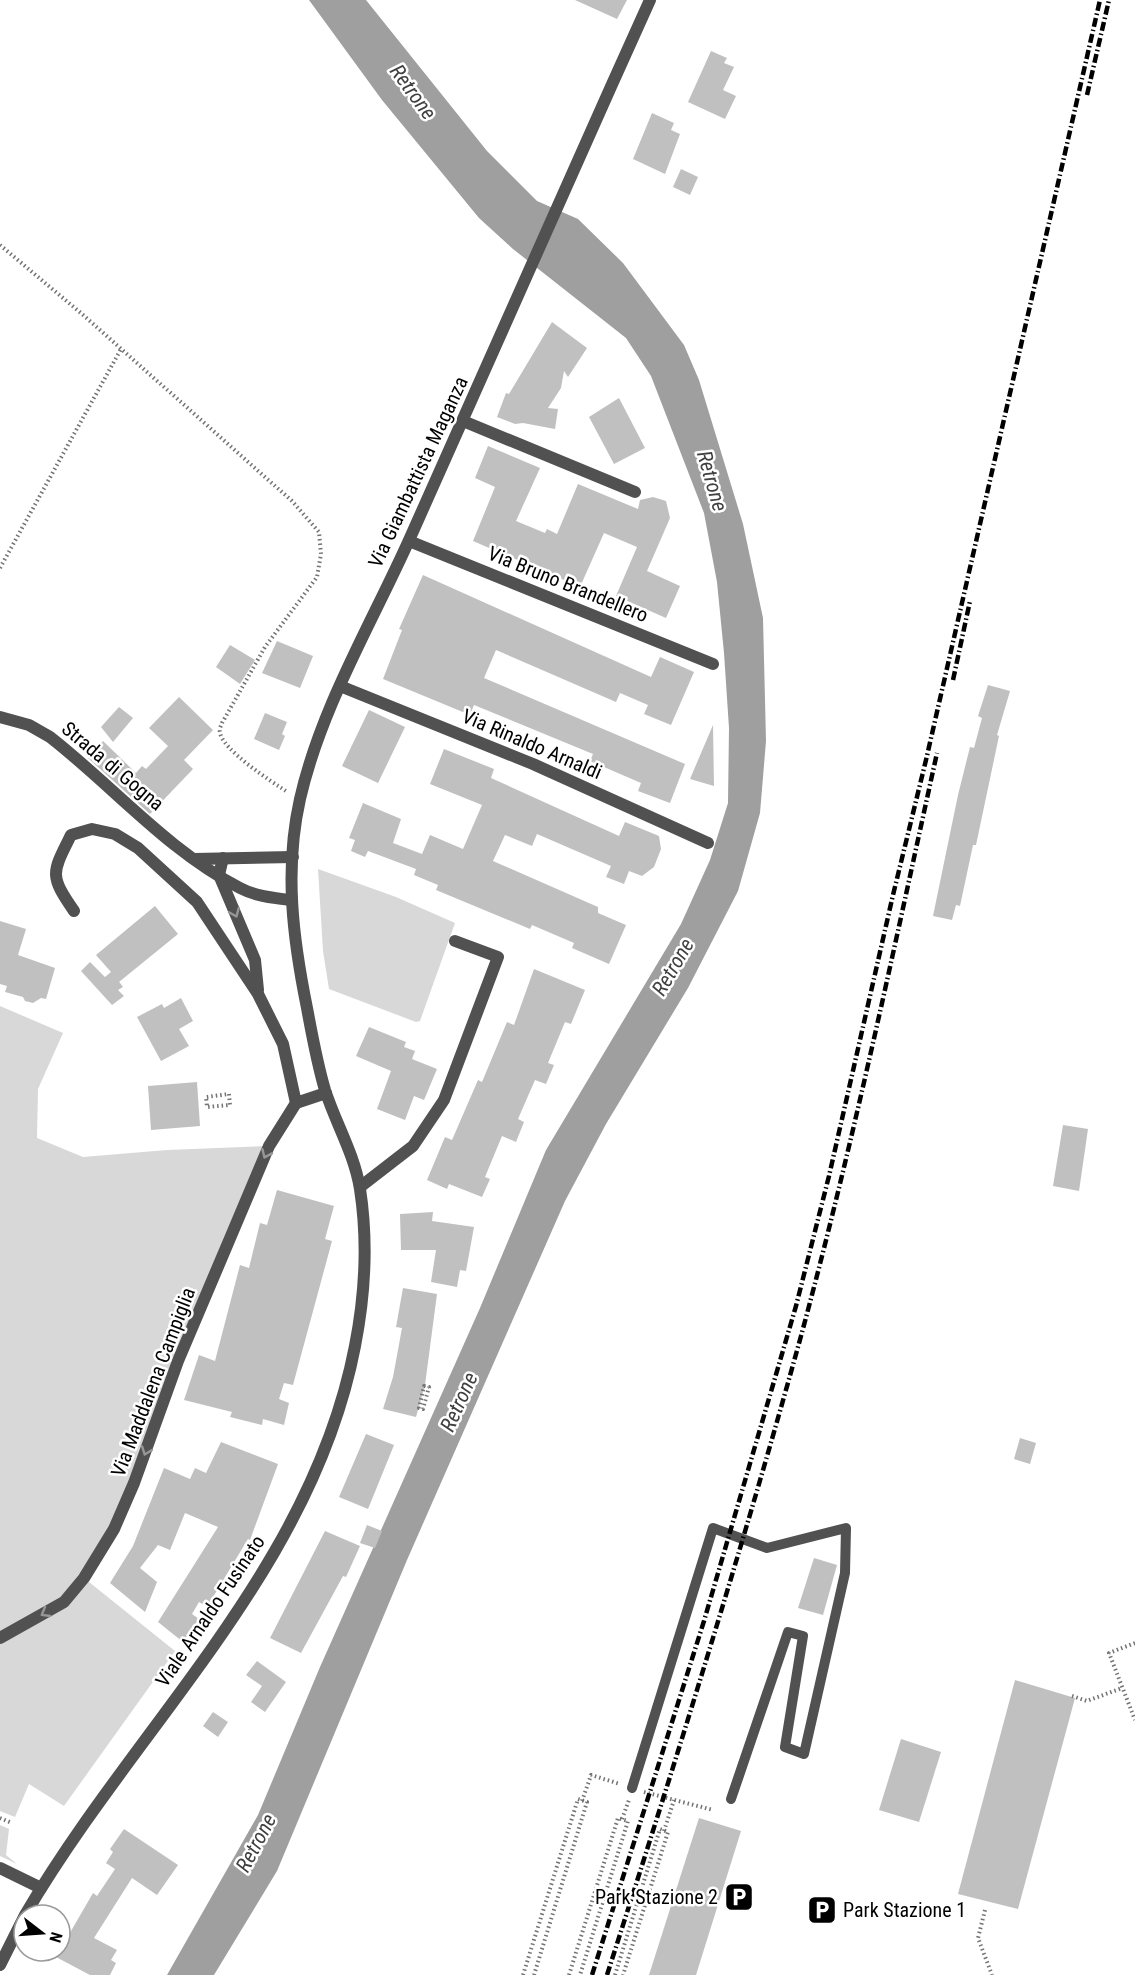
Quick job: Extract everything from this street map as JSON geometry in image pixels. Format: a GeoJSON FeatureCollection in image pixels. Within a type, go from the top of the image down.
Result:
{"type":"FeatureCollection","features":[{"type":"Feature","properties":{"kind":"street","name":"Via Giambattista Maganza"},"geometry":{"type":"LineString","coordinates":[[300,976],[290,900],[299,801],[314,751],[340,686],[409,541],[463,421],[526,271],[650,0]]}},
{"type":"Feature","properties":{"kind":"street"},"geometry":{"type":"LineString","coordinates":[[463,421],[635,492]]}},
{"type":"Feature","properties":{"kind":"street","name":"Via Bruno Brandellero"},"geometry":{"type":"LineString","coordinates":[[409,541],[713,664]]}},
{"type":"Feature","properties":{"kind":"street","name":"Via Rinaldo Arnaldi"},"geometry":{"type":"LineString","coordinates":[[340,686],[533,764],[708,843]]}},
{"type":"Feature","properties":{"kind":"street","name":"Strada di Gogna"},"geometry":{"type":"LineString","coordinates":[[0,717],[29,725],[50,737],[187,857],[242,889],[290,900]]}},
{"type":"Feature","properties":{"kind":"street"},"geometry":{"type":"LineString","coordinates":[[74,911],[57,886],[57,864],[71,835],[92,829],[115,834],[138,848],[197,902],[258,994],[283,1044],[296,1103],[326,1093]]}},
{"type":"Feature","properties":{"kind":"street"},"geometry":{"type":"LineString","coordinates":[[194,859],[293,857]]}},
{"type":"Feature","properties":{"kind":"street"},"geometry":{"type":"LineString","coordinates":[[223,858],[219,875],[255,960],[258,994]]}},
{"type":"Feature","properties":{"kind":"street"},"geometry":{"type":"LineString","coordinates":[[360,1187],[413,1146],[444,1100],[498,957],[455,941]]}},
{"type":"Feature","properties":{"kind":"street","name":"Viale Arnaldo Fusinato"},"geometry":{"type":"LineString","coordinates":[[32,1903],[149,1732],[222,1636],[254,1588],[308,1491],[345,1394],[361,1315],[364,1275],[360,1187],[347,1139],[326,1093],[300,976]]}},
{"type":"Feature","properties":{"kind":"street","name":"Via Maddalena Campiglia"},"geometry":{"type":"LineString","coordinates":[[0,1638],[64,1602],[84,1578],[114,1528],[134,1483],[178,1361],[243,1206],[269,1146],[296,1103]]}},
{"type":"Feature","properties":{"kind":"street"},"geometry":{"type":"LineString","coordinates":[[0,1869],[41,1887]]}},
{"type":"Feature","properties":{"kind":"street","name":"Viale Arnaldo Fusinato"},"geometry":{"type":"LineString","coordinates":[[0,1965],[12,1941]]}},
{"type":"Feature","properties":{"kind":"lane"},"geometry":{"type":"LineString","coordinates":[[632,1788],[712,1528],[767,1548],[846,1528],[845,1573],[804,1754],[785,1746],[803,1636],[788,1632],[731,1799]]}},
{"type":"Feature","properties":{"kind":"path"},"geometry":{"type":"LineString","coordinates":[[0,245],[292,501],[319,532],[321,554],[317,577],[266,647],[222,723],[220,732],[223,741],[254,769],[299,801]]}},
{"type":"Feature","properties":{"kind":"path"},"geometry":{"type":"LineString","coordinates":[[0,568],[121,349]]}},
{"type":"Feature","properties":{"kind":"path"},"geometry":{"type":"LineString","coordinates":[[229,1094],[230,1105],[207,1107],[206,1097],[229,1094]]}},
{"type":"Feature","properties":{"kind":"path"},"geometry":{"type":"LineString","coordinates":[[424,1386],[429,1387],[423,1409],[419,1408],[424,1386]]}},
{"type":"Feature","properties":{"kind":"path"},"geometry":{"type":"LineString","coordinates":[[1135,1643],[1109,1653],[1135,1720]]}},
{"type":"Feature","properties":{"kind":"path"},"geometry":{"type":"LineString","coordinates":[[1072,1696],[1087,1701],[1122,1688]]}},
{"type":"Feature","properties":{"kind":"path"},"geometry":{"type":"LineString","coordinates":[[523,1975],[578,1799],[587,1802],[534,1975]]}},
{"type":"Feature","properties":{"kind":"path"},"geometry":{"type":"LineString","coordinates":[[664,1831],[674,1800]]}},
{"type":"Feature","properties":{"kind":"path"},"geometry":{"type":"LineString","coordinates":[[0,1818],[12,1823]]}},
{"type":"Feature","properties":{"kind":"path"},"geometry":{"type":"LineString","coordinates":[[568,1975],[618,1818],[628,1821],[580,1975]]}},
{"type":"Feature","properties":{"kind":"path"},"geometry":{"type":"LineString","coordinates":[[615,1975],[660,1830],[668,1832],[623,1975]]}},
{"type":"Feature","properties":{"kind":"path"},"geometry":{"type":"LineString","coordinates":[[985,1910],[978,1938],[992,1975]]}},
{"type":"Feature","properties":{"kind":"shaded area"},"geometry":{"type":"Polygon","coordinates":[[[318,869],[396,897],[455,923],[420,1021],[416,1022],[329,989],[323,951],[318,869]]]}},
{"type":"Feature","properties":{"kind":"shaded area"},"geometry":{"type":"Polygon","coordinates":[[[0,1006],[63,1033],[38,1089],[37,1138],[83,1157],[167,1150],[269,1146],[134,1483],[84,1578],[175,1651],[64,1806],[29,1784],[15,1817],[0,1811],[0,1006]]]}},
{"type":"Feature","properties":{"kind":"shaded area"},"geometry":{"type":"Polygon","coordinates":[[[0,1825],[9,1829],[6,1855],[17,1864],[0,1856],[0,1825]]]}},
{"type":"Feature","properties":{"kind":"water","name":"Retrone"},"geometry":{"type":"Polygon","coordinates":[[[309,0],[366,0],[487,151],[537,201],[578,219],[623,263],[684,345],[699,380],[743,524],[763,618],[766,741],[760,813],[738,891],[688,988],[606,1124],[565,1201],[407,1560],[277,1871],[214,1975],[167,1975],[258,1815],[320,1667],[480,1308],[546,1150],[681,924],[710,860],[728,803],[729,728],[717,582],[704,513],[651,376],[626,338],[513,249],[479,218],[382,100],[309,0]]]}},
{"type":"Feature","properties":{"kind":"building"},"geometry":{"type":"Polygon","coordinates":[[[575,0],[627,0],[617,19],[575,0]]]}},
{"type":"Feature","properties":{"kind":"building"},"geometry":{"type":"Polygon","coordinates":[[[711,51],[727,58],[724,63],[734,67],[723,90],[736,96],[725,119],[688,102],[711,51]]]}},
{"type":"Feature","properties":{"kind":"building"},"geometry":{"type":"Polygon","coordinates":[[[652,113],[674,123],[671,130],[680,134],[665,174],[633,159],[652,113]]]}},
{"type":"Feature","properties":{"kind":"building"},"geometry":{"type":"Polygon","coordinates":[[[681,169],[698,177],[690,195],[673,187],[681,169]]]}},
{"type":"Feature","properties":{"kind":"building"},"geometry":{"type":"Polygon","coordinates":[[[552,322],[587,348],[568,377],[564,371],[561,388],[548,408],[558,409],[555,429],[523,423],[515,424],[497,417],[506,393],[509,394],[552,322]]]}},
{"type":"Feature","properties":{"kind":"building"},"geometry":{"type":"Polygon","coordinates":[[[619,398],[645,448],[614,464],[589,417],[619,398]]]}},
{"type":"Feature","properties":{"kind":"building"},"geometry":{"type":"Polygon","coordinates":[[[488,446],[540,468],[516,521],[545,533],[547,529],[557,534],[578,484],[638,509],[640,500],[653,497],[666,501],[670,518],[647,571],[680,586],[666,618],[616,596],[637,547],[604,533],[580,587],[473,541],[495,487],[475,478],[488,446]]]}},
{"type":"Feature","properties":{"kind":"building"},"geometry":{"type":"Polygon","coordinates":[[[423,575],[651,677],[660,657],[694,672],[671,725],[644,714],[648,705],[620,693],[616,702],[496,650],[484,678],[685,764],[670,803],[638,791],[641,783],[590,761],[593,754],[474,705],[470,715],[383,679],[402,630],[399,629],[423,575]]]}},
{"type":"Feature","properties":{"kind":"building"},"geometry":{"type":"Polygon","coordinates":[[[277,641],[313,656],[300,688],[262,673],[277,641]]]}},
{"type":"Feature","properties":{"kind":"building"},"geometry":{"type":"Polygon","coordinates":[[[230,645],[255,660],[240,684],[216,667],[230,645]]]}},
{"type":"Feature","properties":{"kind":"building"},"geometry":{"type":"Polygon","coordinates":[[[988,685],[1010,691],[997,735],[999,736],[976,845],[973,845],[960,906],[956,905],[952,920],[933,916],[958,795],[970,747],[974,748],[982,718],[978,716],[988,685]]]}},
{"type":"Feature","properties":{"kind":"building"},"geometry":{"type":"Polygon","coordinates":[[[179,697],[213,730],[184,760],[193,769],[150,814],[88,758],[103,741],[136,773],[142,766],[146,769],[168,746],[149,728],[179,697]]]}},
{"type":"Feature","properties":{"kind":"building"},"geometry":{"type":"Polygon","coordinates":[[[119,707],[133,718],[113,742],[101,727],[119,707]]]}},
{"type":"Feature","properties":{"kind":"building"},"geometry":{"type":"Polygon","coordinates":[[[369,710],[405,727],[378,783],[342,766],[369,710]]]}},
{"type":"Feature","properties":{"kind":"building"},"geometry":{"type":"Polygon","coordinates":[[[265,713],[287,722],[282,734],[285,736],[279,750],[254,739],[265,713]]]}},
{"type":"Feature","properties":{"kind":"building"},"geometry":{"type":"Polygon","coordinates":[[[713,725],[714,786],[690,779],[713,725]]]}},
{"type":"Feature","properties":{"kind":"building"},"geometry":{"type":"Polygon","coordinates":[[[444,749],[494,769],[491,778],[619,836],[625,822],[659,836],[661,849],[654,867],[642,876],[629,871],[624,884],[606,877],[611,866],[537,834],[532,846],[505,835],[493,861],[598,907],[598,913],[626,925],[609,964],[572,948],[574,943],[532,925],[530,929],[436,890],[438,885],[414,875],[416,869],[368,851],[365,857],[351,851],[355,840],[349,838],[363,803],[401,819],[393,843],[422,854],[430,835],[463,849],[482,805],[430,784],[444,749]]]}},
{"type":"Feature","properties":{"kind":"building"},"geometry":{"type":"Polygon","coordinates":[[[155,906],[178,934],[119,982],[123,987],[118,990],[124,996],[112,1005],[81,971],[90,962],[105,977],[111,972],[96,955],[155,906]]]}},
{"type":"Feature","properties":{"kind":"building"},"geometry":{"type":"Polygon","coordinates":[[[0,921],[26,929],[18,955],[55,968],[46,999],[41,998],[33,1003],[25,1001],[23,997],[5,992],[7,986],[0,984],[0,921]]]}},
{"type":"Feature","properties":{"kind":"building"},"geometry":{"type":"Polygon","coordinates":[[[534,969],[585,990],[571,1024],[565,1022],[548,1063],[554,1065],[546,1084],[535,1080],[518,1119],[524,1122],[516,1142],[502,1136],[485,1177],[490,1179],[482,1197],[449,1184],[447,1189],[427,1180],[445,1137],[452,1140],[478,1080],[482,1082],[507,1022],[514,1025],[534,969]]]}},
{"type":"Feature","properties":{"kind":"building"},"geometry":{"type":"Polygon","coordinates":[[[181,998],[193,1021],[179,1029],[189,1046],[161,1061],[137,1017],[162,1004],[164,1008],[181,998]]]}},
{"type":"Feature","properties":{"kind":"building"},"geometry":{"type":"Polygon","coordinates":[[[369,1027],[406,1042],[404,1047],[415,1051],[412,1059],[437,1069],[424,1100],[414,1096],[405,1120],[377,1109],[391,1071],[356,1056],[369,1027]]]}},
{"type":"Feature","properties":{"kind":"building"},"geometry":{"type":"Polygon","coordinates":[[[197,1082],[200,1126],[151,1130],[148,1086],[197,1082]]]}},
{"type":"Feature","properties":{"kind":"building"},"geometry":{"type":"Polygon","coordinates":[[[1063,1125],[1088,1129],[1079,1191],[1053,1186],[1063,1125]]]}},
{"type":"Feature","properties":{"kind":"building"},"geometry":{"type":"Polygon","coordinates":[[[277,1190],[334,1206],[325,1239],[332,1241],[293,1385],[284,1383],[279,1399],[289,1403],[284,1425],[263,1419],[262,1425],[230,1417],[232,1412],[184,1400],[199,1355],[215,1361],[240,1265],[249,1268],[260,1223],[267,1225],[277,1190]]]}},
{"type":"Feature","properties":{"kind":"building"},"geometry":{"type":"Polygon","coordinates":[[[433,1212],[432,1221],[474,1227],[466,1271],[460,1270],[457,1287],[431,1282],[436,1250],[401,1250],[400,1214],[433,1212]]]}},
{"type":"Feature","properties":{"kind":"building"},"geometry":{"type":"Polygon","coordinates":[[[403,1288],[437,1294],[425,1385],[416,1417],[383,1409],[393,1377],[402,1328],[396,1327],[403,1288]]]}},
{"type":"Feature","properties":{"kind":"building"},"geometry":{"type":"Polygon","coordinates":[[[366,1434],[394,1445],[368,1509],[339,1497],[366,1434]]]}},
{"type":"Feature","properties":{"kind":"building"},"geometry":{"type":"Polygon","coordinates":[[[1020,1438],[1036,1443],[1030,1464],[1014,1459],[1020,1438]]]}},
{"type":"Feature","properties":{"kind":"building"},"geometry":{"type":"Polygon","coordinates":[[[221,1442],[278,1464],[250,1540],[248,1539],[207,1607],[199,1602],[192,1614],[199,1619],[183,1642],[158,1622],[218,1527],[185,1513],[170,1550],[158,1545],[140,1568],[157,1582],[145,1612],[110,1583],[133,1546],[164,1468],[190,1479],[195,1468],[206,1473],[221,1442]]]}},
{"type":"Feature","properties":{"kind":"building"},"geometry":{"type":"Polygon","coordinates":[[[367,1525],[382,1531],[375,1548],[360,1543],[367,1525]]]}},
{"type":"Feature","properties":{"kind":"building"},"geometry":{"type":"Polygon","coordinates":[[[325,1531],[360,1546],[346,1577],[343,1576],[301,1653],[270,1638],[325,1531]]]}},
{"type":"Feature","properties":{"kind":"building"},"geometry":{"type":"Polygon","coordinates":[[[814,1558],[837,1565],[823,1615],[798,1608],[814,1558]]]}},
{"type":"Feature","properties":{"kind":"building"},"geometry":{"type":"Polygon","coordinates":[[[257,1661],[286,1682],[265,1712],[251,1702],[262,1686],[246,1675],[257,1661]]]}},
{"type":"Feature","properties":{"kind":"building"},"geometry":{"type":"Polygon","coordinates":[[[1015,1680],[1075,1698],[1018,1909],[958,1894],[1015,1680]]]}},
{"type":"Feature","properties":{"kind":"building"},"geometry":{"type":"Polygon","coordinates":[[[213,1712],[228,1722],[218,1737],[203,1726],[213,1712]]]}},
{"type":"Feature","properties":{"kind":"building"},"geometry":{"type":"Polygon","coordinates":[[[901,1739],[941,1752],[919,1822],[879,1810],[901,1739]]]}},
{"type":"Feature","properties":{"kind":"building"},"geometry":{"type":"Polygon","coordinates":[[[699,1818],[741,1831],[696,1975],[649,1975],[699,1818]]]}},
{"type":"Feature","properties":{"kind":"building"},"geometry":{"type":"Polygon","coordinates":[[[124,1829],[178,1865],[157,1895],[132,1878],[94,1938],[117,1950],[111,1960],[116,1963],[110,1975],[90,1975],[67,1963],[72,1963],[72,1929],[93,1893],[97,1896],[115,1869],[106,1863],[113,1852],[110,1849],[124,1829]]]}},
{"type":"Feature","properties":{"kind":"railway"},"geometry":{"type":"LineString","coordinates":[[592,1975],[704,1621],[796,1306],[829,1176],[926,760],[1100,0]]}},
{"type":"Feature","properties":{"kind":"railway"},"geometry":{"type":"LineString","coordinates":[[1087,95],[1109,0]]}},
{"type":"Feature","properties":{"kind":"railway"},"geometry":{"type":"LineString","coordinates":[[953,680],[970,601]]}},
{"type":"Feature","properties":{"kind":"railway"},"geometry":{"type":"LineString","coordinates":[[607,1975],[707,1656],[801,1336],[856,1119],[937,753]]}},
{"type":"Feature","properties":{"kind":"place","name":"Park Stazione 2"},"geometry":{"type":"Point","coordinates":[739,1897]}},
{"type":"Feature","properties":{"kind":"place","name":"Park Stazione 1"},"geometry":{"type":"Point","coordinates":[822,1910]}}]}
